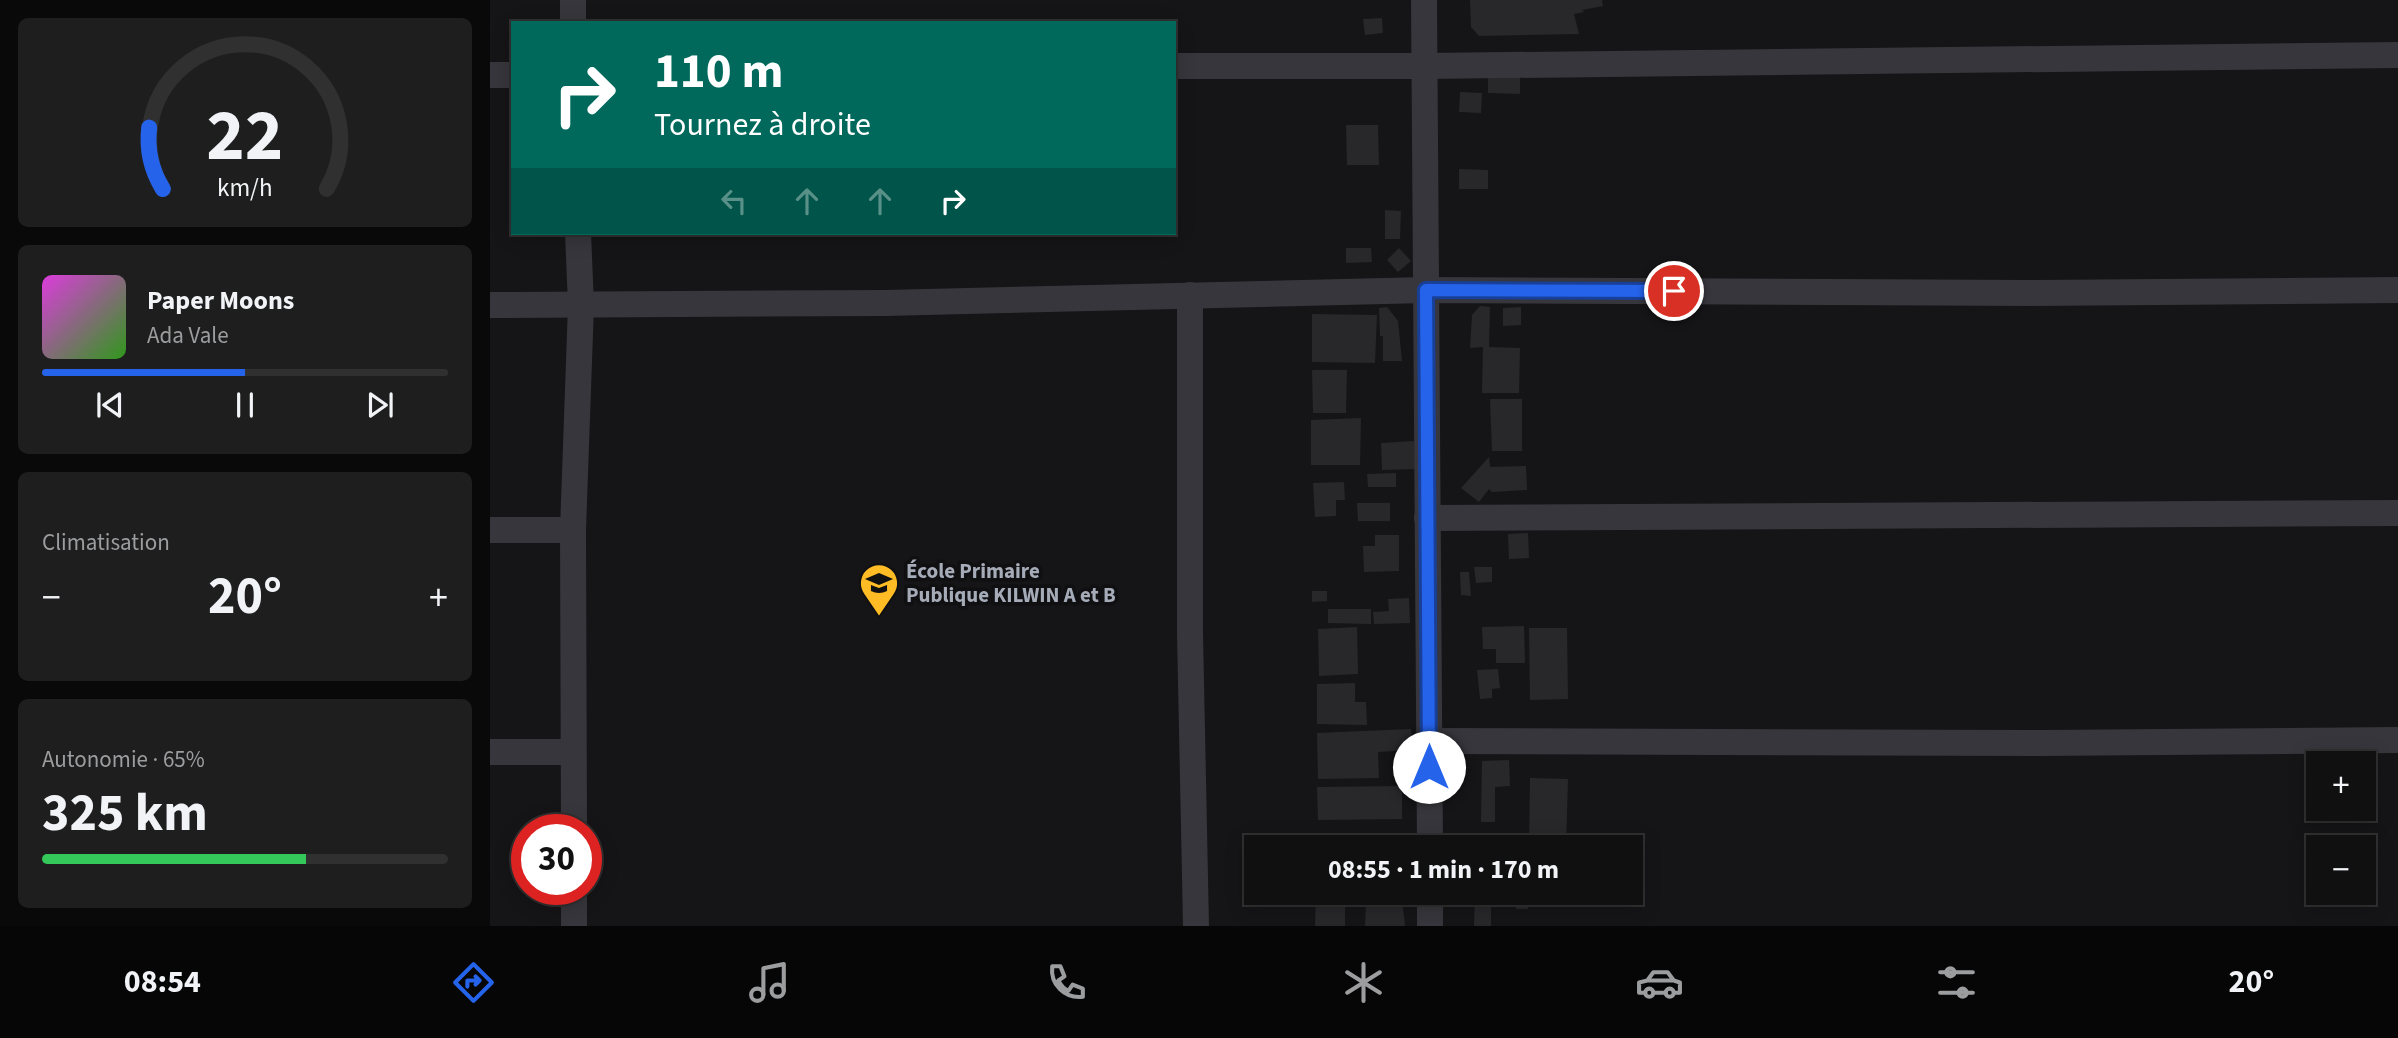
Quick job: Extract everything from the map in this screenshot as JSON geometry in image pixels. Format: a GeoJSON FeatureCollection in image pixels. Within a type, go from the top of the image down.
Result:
{"type":"FeatureCollection","features":[{"type":"Feature","properties":{"kind":"street"},"geometry":{"type":"LineString","coordinates":[[573,0],[573,21]]}},
{"type":"Feature","properties":{"kind":"street"},"geometry":{"type":"LineString","coordinates":[[1424,0],[1430,835]]}},
{"type":"Feature","properties":{"kind":"street"},"geometry":{"type":"LineString","coordinates":[[1176,66],[1424,66],[2398,55]]}},
{"type":"Feature","properties":{"kind":"street"},"geometry":{"type":"LineString","coordinates":[[490,75],[511,75]]}},
{"type":"Feature","properties":{"kind":"street"},"geometry":{"type":"LineString","coordinates":[[573,814],[573,530],[581,305],[578,235]]}},
{"type":"Feature","properties":{"kind":"street"},"geometry":{"type":"LineString","coordinates":[[490,305],[884,303],[1426,290],[2032,293],[2398,290]]}},
{"type":"Feature","properties":{"kind":"street"},"geometry":{"type":"LineString","coordinates":[[1190,295],[1190,634],[1196,926]]}},
{"type":"Feature","properties":{"kind":"street"},"geometry":{"type":"LineString","coordinates":[[1427,518],[2398,513]]}},
{"type":"Feature","properties":{"kind":"street"},"geometry":{"type":"LineString","coordinates":[[490,530],[573,530]]}},
{"type":"Feature","properties":{"kind":"street"},"geometry":{"type":"LineString","coordinates":[[1429,741],[2042,743],[2398,740]]}},
{"type":"Feature","properties":{"kind":"street"},"geometry":{"type":"LineString","coordinates":[[490,752],[573,752]]}},
{"type":"Feature","properties":{"kind":"street"},"geometry":{"type":"LineString","coordinates":[[574,905],[574,926]]}},
{"type":"Feature","properties":{"kind":"street"},"geometry":{"type":"LineString","coordinates":[[1430,905],[1430,926]]}},
{"type":"Feature","properties":{"kind":"building"},"geometry":{"type":"Polygon","coordinates":[[[1470,0],[1602,0],[1603,6],[1574,14],[1579,34],[1479,36],[1471,27],[1470,0]]]}},
{"type":"Feature","properties":{"kind":"building"},"geometry":{"type":"Polygon","coordinates":[[[1382,18],[1383,33],[1365,35],[1363,19],[1382,18]]]}},
{"type":"Feature","properties":{"kind":"building"},"geometry":{"type":"Polygon","coordinates":[[[1488,75],[1520,75],[1520,94],[1488,93],[1488,75]]]}},
{"type":"Feature","properties":{"kind":"building"},"geometry":{"type":"Polygon","coordinates":[[[1460,92],[1482,93],[1481,113],[1459,112],[1460,92]]]}},
{"type":"Feature","properties":{"kind":"building"},"geometry":{"type":"Polygon","coordinates":[[[1346,125],[1378,125],[1379,165],[1347,165],[1346,125]]]}},
{"type":"Feature","properties":{"kind":"building"},"geometry":{"type":"Polygon","coordinates":[[[1459,169],[1488,170],[1488,189],[1459,189],[1459,169]]]}},
{"type":"Feature","properties":{"kind":"building"},"geometry":{"type":"Polygon","coordinates":[[[1385,210],[1401,211],[1400,239],[1385,239],[1385,210]]]}},
{"type":"Feature","properties":{"kind":"building"},"geometry":{"type":"Polygon","coordinates":[[[1346,248],[1371,248],[1372,262],[1346,263],[1346,248]]]}},
{"type":"Feature","properties":{"kind":"building"},"geometry":{"type":"Polygon","coordinates":[[[1399,248],[1411,261],[1398,272],[1387,260],[1399,248]]]}},
{"type":"Feature","properties":{"kind":"building"},"geometry":{"type":"Polygon","coordinates":[[[1480,306],[1490,307],[1489,347],[1520,348],[1519,393],[1482,393],[1483,347],[1470,348],[1472,315],[1480,306]]]}},
{"type":"Feature","properties":{"kind":"building"},"geometry":{"type":"Polygon","coordinates":[[[1387,307],[1398,321],[1402,361],[1383,361],[1379,308],[1387,307]]]}},
{"type":"Feature","properties":{"kind":"building"},"geometry":{"type":"Polygon","coordinates":[[[1521,307],[1521,325],[1503,326],[1503,308],[1521,307]]]}},
{"type":"Feature","properties":{"kind":"building"},"geometry":{"type":"Polygon","coordinates":[[[1312,314],[1377,315],[1375,363],[1312,362],[1312,314]]]}},
{"type":"Feature","properties":{"kind":"building"},"geometry":{"type":"Polygon","coordinates":[[[1312,370],[1347,370],[1346,413],[1313,413],[1312,370]]]}},
{"type":"Feature","properties":{"kind":"building"},"geometry":{"type":"Polygon","coordinates":[[[1490,399],[1522,399],[1522,451],[1492,451],[1490,399]]]}},
{"type":"Feature","properties":{"kind":"building"},"geometry":{"type":"Polygon","coordinates":[[[1361,418],[1360,465],[1311,465],[1311,420],[1361,418]]]}},
{"type":"Feature","properties":{"kind":"building"},"geometry":{"type":"Polygon","coordinates":[[[1414,441],[1415,469],[1382,470],[1381,443],[1414,441]]]}},
{"type":"Feature","properties":{"kind":"building"},"geometry":{"type":"Polygon","coordinates":[[[1489,457],[1490,467],[1526,466],[1527,490],[1492,492],[1489,489],[1479,502],[1461,488],[1489,457]]]}},
{"type":"Feature","properties":{"kind":"building"},"geometry":{"type":"Polygon","coordinates":[[[1396,473],[1396,487],[1368,487],[1367,474],[1396,473]]]}},
{"type":"Feature","properties":{"kind":"building"},"geometry":{"type":"Polygon","coordinates":[[[1344,482],[1345,500],[1336,500],[1336,516],[1315,517],[1313,483],[1344,482]]]}},
{"type":"Feature","properties":{"kind":"building"},"geometry":{"type":"Polygon","coordinates":[[[1357,503],[1390,503],[1390,521],[1358,521],[1357,503]]]}},
{"type":"Feature","properties":{"kind":"building"},"geometry":{"type":"Polygon","coordinates":[[[1528,533],[1529,558],[1509,559],[1508,534],[1528,533]]]}},
{"type":"Feature","properties":{"kind":"building"},"geometry":{"type":"Polygon","coordinates":[[[1375,535],[1399,535],[1399,571],[1364,572],[1363,546],[1375,546],[1375,535]]]}},
{"type":"Feature","properties":{"kind":"building"},"geometry":{"type":"Polygon","coordinates":[[[1474,567],[1492,567],[1492,582],[1476,583],[1474,567]]]}},
{"type":"Feature","properties":{"kind":"building"},"geometry":{"type":"Polygon","coordinates":[[[1460,572],[1469,572],[1471,596],[1461,595],[1460,572]]]}},
{"type":"Feature","properties":{"kind":"building"},"geometry":{"type":"Polygon","coordinates":[[[1312,591],[1327,591],[1327,601],[1312,602],[1312,591]]]}},
{"type":"Feature","properties":{"kind":"building"},"geometry":{"type":"Polygon","coordinates":[[[1409,598],[1410,623],[1374,624],[1373,612],[1389,611],[1388,599],[1409,598]]]}},
{"type":"Feature","properties":{"kind":"building"},"geometry":{"type":"Polygon","coordinates":[[[1328,609],[1371,609],[1371,624],[1328,623],[1328,609]]]}},
{"type":"Feature","properties":{"kind":"building"},"geometry":{"type":"Polygon","coordinates":[[[1524,626],[1525,663],[1496,663],[1496,649],[1483,649],[1482,627],[1524,626]]]}},
{"type":"Feature","properties":{"kind":"building"},"geometry":{"type":"Polygon","coordinates":[[[1357,627],[1358,674],[1319,676],[1318,629],[1357,627]]]}},
{"type":"Feature","properties":{"kind":"building"},"geometry":{"type":"Polygon","coordinates":[[[1529,628],[1567,628],[1568,699],[1530,700],[1529,628]]]}},
{"type":"Feature","properties":{"kind":"building"},"geometry":{"type":"Polygon","coordinates":[[[1498,669],[1500,688],[1492,689],[1492,698],[1480,699],[1477,670],[1498,669]]]}},
{"type":"Feature","properties":{"kind":"building"},"geometry":{"type":"Polygon","coordinates":[[[1355,683],[1355,702],[1366,702],[1367,725],[1317,724],[1317,684],[1355,683]]]}},
{"type":"Feature","properties":{"kind":"building"},"geometry":{"type":"Polygon","coordinates":[[[1411,729],[1413,750],[1378,752],[1379,778],[1318,779],[1317,733],[1411,729]]]}},
{"type":"Feature","properties":{"kind":"building"},"geometry":{"type":"Polygon","coordinates":[[[1509,760],[1510,786],[1495,787],[1495,822],[1481,822],[1482,761],[1509,760]]]}},
{"type":"Feature","properties":{"kind":"building"},"geometry":{"type":"Polygon","coordinates":[[[1530,778],[1568,779],[1566,835],[1529,835],[1530,778]]]}},
{"type":"Feature","properties":{"kind":"building"},"geometry":{"type":"Polygon","coordinates":[[[1402,786],[1402,819],[1318,820],[1317,787],[1402,786]]]}},
{"type":"Feature","properties":{"kind":"building"},"geometry":{"type":"Polygon","coordinates":[[[1316,905],[1355,905],[1345,907],[1345,926],[1315,926],[1316,905]]]}},
{"type":"Feature","properties":{"kind":"building"},"geometry":{"type":"Polygon","coordinates":[[[1366,905],[1403,905],[1405,926],[1365,926],[1366,905]]]}},
{"type":"Feature","properties":{"kind":"building"},"geometry":{"type":"Polygon","coordinates":[[[1475,905],[1491,905],[1491,926],[1474,926],[1475,905]]]}},
{"type":"Feature","properties":{"kind":"building"},"geometry":{"type":"Polygon","coordinates":[[[1516,905],[1528,905],[1528,909],[1516,909],[1516,905]]]}},
{"type":"Feature","properties":{"kind":"place","name":"École Primaire Publique KILWIN A et B"},"geometry":{"type":"Point","coordinates":[879,617]}},
{"type":"Feature","properties":{"kind":"route"},"geometry":{"type":"LineString","coordinates":[[1429,767],[1426,290],[1674,291]]}}]}
